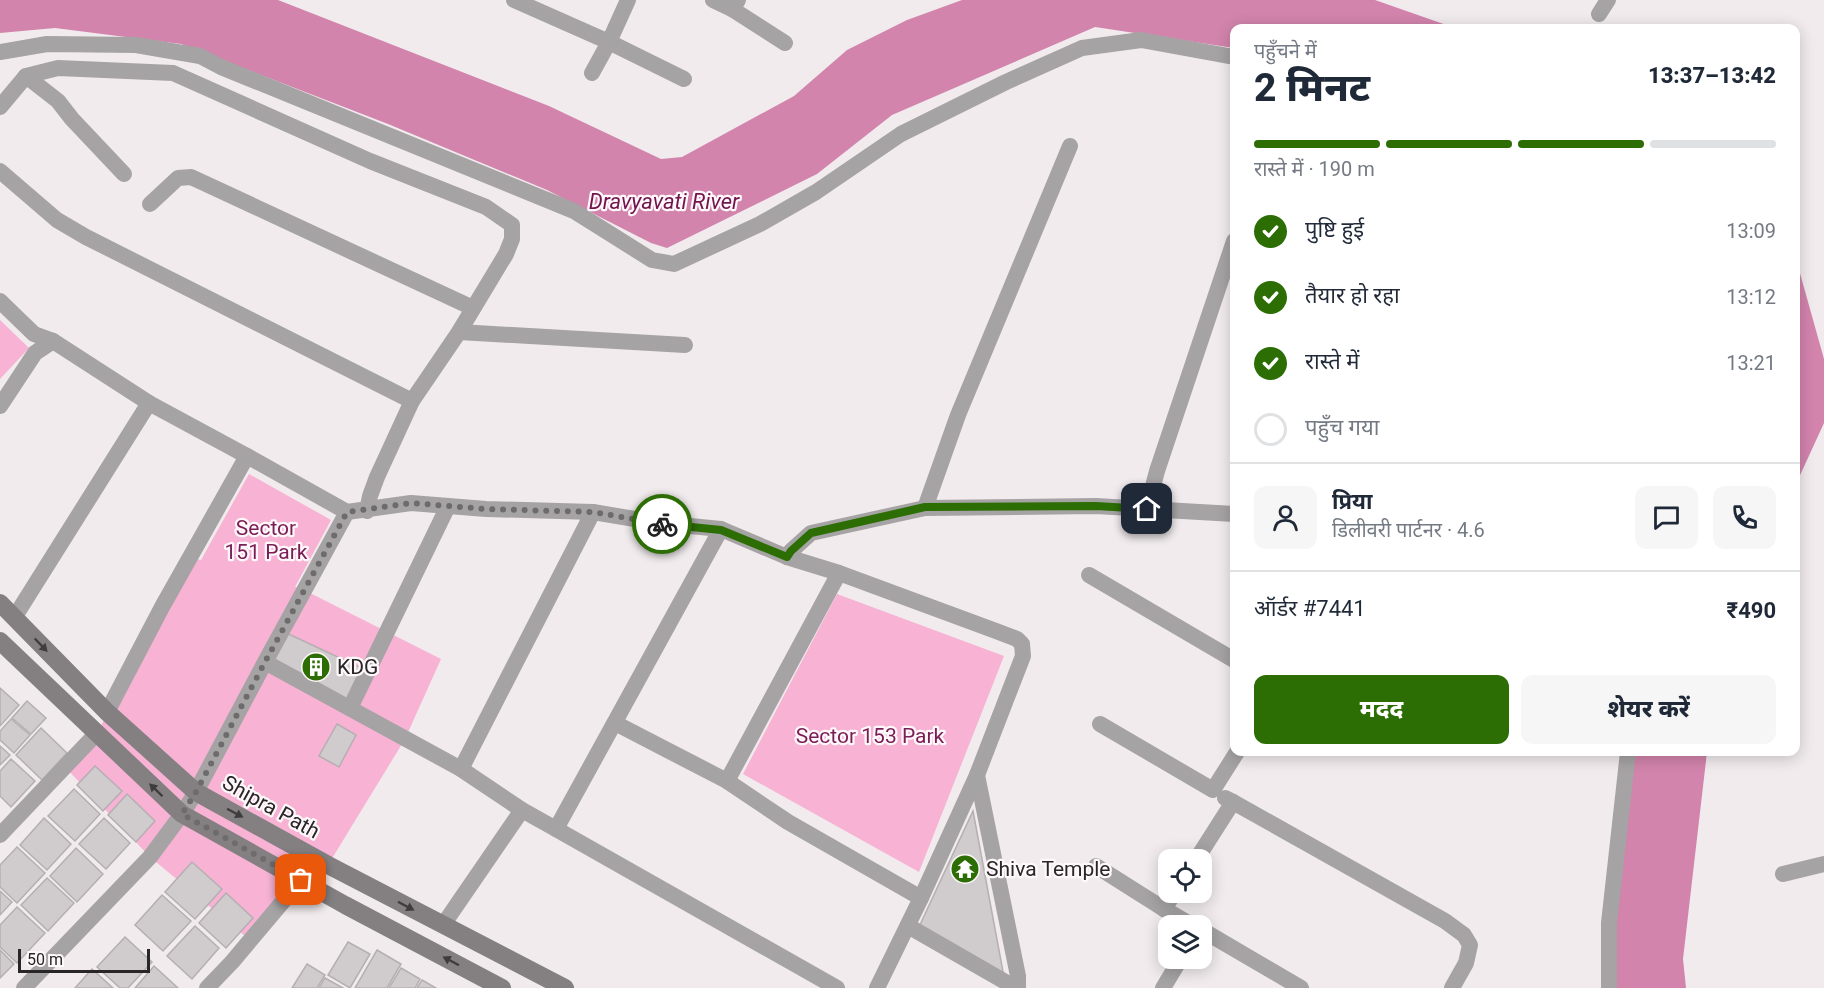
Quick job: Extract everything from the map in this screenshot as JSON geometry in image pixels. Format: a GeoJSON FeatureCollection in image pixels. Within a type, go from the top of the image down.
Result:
{"type":"FeatureCollection","features":[{"type":"Feature","properties":{"kind":"street"},"geometry":{"type":"LineString","coordinates":[[514,0],[609,42],[684,79]]}},
{"type":"Feature","properties":{"kind":"street"},"geometry":{"type":"LineString","coordinates":[[592,73],[628,0]]}},
{"type":"Feature","properties":{"kind":"street"},"geometry":{"type":"LineString","coordinates":[[713,0],[735,5],[785,43]]}},
{"type":"Feature","properties":{"kind":"street"},"geometry":{"type":"LineString","coordinates":[[0,52],[47,44],[136,45],[200,56],[221,67],[574,211],[652,260],[674,264],[760,224],[816,192],[901,134],[1006,82],[1082,48],[1141,40],[1230,56]]}},
{"type":"Feature","properties":{"kind":"street"},"geometry":{"type":"LineString","coordinates":[[0,107],[26,76],[58,68],[173,73],[370,161],[486,207],[512,225],[512,238],[506,254],[459,332],[412,401],[377,477],[367,511]]}},
{"type":"Feature","properties":{"kind":"street"},"geometry":{"type":"LineString","coordinates":[[26,76],[58,101],[124,174]]}},
{"type":"Feature","properties":{"kind":"street"},"geometry":{"type":"LineString","coordinates":[[925,507],[958,415],[1070,146]]}},
{"type":"Feature","properties":{"kind":"street"},"geometry":{"type":"LineString","coordinates":[[0,171],[57,220],[86,237],[412,401]]}},
{"type":"Feature","properties":{"kind":"street"},"geometry":{"type":"LineString","coordinates":[[150,204],[177,178],[191,177],[473,308]]}},
{"type":"Feature","properties":{"kind":"street"},"geometry":{"type":"LineString","coordinates":[[1147,509],[1157,471],[1230,253]]}},
{"type":"Feature","properties":{"kind":"street"},"geometry":{"type":"LineString","coordinates":[[0,301],[34,334],[53,341],[148,403],[347,512],[411,503],[593,512],[721,530],[787,557],[839,573],[1017,639],[1022,644],[1023,656],[977,775],[877,988]]}},
{"type":"Feature","properties":{"kind":"street"},"geometry":{"type":"LineString","coordinates":[[459,332],[685,345]]}},
{"type":"Feature","properties":{"kind":"street"},"geometry":{"type":"LineString","coordinates":[[0,406],[35,353],[53,341]]}},
{"type":"Feature","properties":{"kind":"street"},"geometry":{"type":"LineString","coordinates":[[14,618],[148,403]]}},
{"type":"Feature","properties":{"kind":"street"},"geometry":{"type":"LineString","coordinates":[[107,712],[162,607],[247,456]]}},
{"type":"Feature","properties":{"kind":"street"},"geometry":{"type":"LineString","coordinates":[[350,708],[448,506]]}},
{"type":"Feature","properties":{"kind":"street"},"geometry":{"type":"LineString","coordinates":[[787,557],[811,533],[925,507],[1096,506],[1230,514]]}},
{"type":"Feature","properties":{"kind":"street"},"geometry":{"type":"LineString","coordinates":[[24,988],[150,857],[182,814],[347,512]]}},
{"type":"Feature","properties":{"kind":"street"},"geometry":{"type":"LineString","coordinates":[[461,769],[593,512]]}},
{"type":"Feature","properties":{"kind":"street"},"geometry":{"type":"LineString","coordinates":[[556,828],[721,530]]}},
{"type":"Feature","properties":{"kind":"street"},"geometry":{"type":"LineString","coordinates":[[728,781],[839,573]]}},
{"type":"Feature","properties":{"kind":"street"},"geometry":{"type":"LineString","coordinates":[[1089,575],[1230,658]]}},
{"type":"Feature","properties":{"kind":"street","name":"Shipra Path"},"geometry":{"type":"LineString","coordinates":[[0,603],[107,712],[196,792],[442,925],[565,988]]}},
{"type":"Feature","properties":{"kind":"street"},"geometry":{"type":"LineString","coordinates":[[0,641],[182,814],[502,988]]}},
{"type":"Feature","properties":{"kind":"street"},"geometry":{"type":"LineString","coordinates":[[265,662],[461,769],[522,810],[837,988]]}},
{"type":"Feature","properties":{"kind":"street"},"geometry":{"type":"LineString","coordinates":[[615,723],[728,781],[788,822],[921,898]]}},
{"type":"Feature","properties":{"kind":"street"},"geometry":{"type":"LineString","coordinates":[[1100,724],[1445,921],[1464,935],[1470,945],[1466,963],[1452,988]]}},
{"type":"Feature","properties":{"kind":"street"},"geometry":{"type":"LineString","coordinates":[[2,829],[97,733]]}},
{"type":"Feature","properties":{"kind":"street"},"geometry":{"type":"LineString","coordinates":[[1214,790],[1235,756]]}},
{"type":"Feature","properties":{"kind":"street"},"geometry":{"type":"LineString","coordinates":[[1610,988],[1609,923],[1628,756]]}},
{"type":"Feature","properties":{"kind":"street"},"geometry":{"type":"LineString","coordinates":[[908,926],[1017,988],[1018,976],[977,775]]}},
{"type":"Feature","properties":{"kind":"street"},"geometry":{"type":"LineString","coordinates":[[1203,849],[1233,802]]}},
{"type":"Feature","properties":{"kind":"street"},"geometry":{"type":"LineString","coordinates":[[442,925],[522,810]]}},
{"type":"Feature","properties":{"kind":"street"},"geometry":{"type":"LineString","coordinates":[[1783,874],[1824,864]]}},
{"type":"Feature","properties":{"kind":"street"},"geometry":{"type":"LineString","coordinates":[[1096,866],[1174,915]]}},
{"type":"Feature","properties":{"kind":"street"},"geometry":{"type":"LineString","coordinates":[[214,986],[301,880]]}},
{"type":"Feature","properties":{"kind":"street"},"geometry":{"type":"LineString","coordinates":[[1164,909],[1168,903]]}},
{"type":"Feature","properties":{"kind":"street"},"geometry":{"type":"LineString","coordinates":[[1212,936],[1301,988]]}},
{"type":"Feature","properties":{"kind":"street"},"geometry":{"type":"LineString","coordinates":[[1163,988],[1174,969]]}},
{"type":"Feature","properties":{"kind":"green space"},"geometry":{"type":"Polygon","coordinates":[[[0,320],[29,348],[0,379],[0,320]]]}},
{"type":"Feature","properties":{"kind":"green space","name":"Sector 151 Park"},"geometry":{"type":"Polygon","coordinates":[[[249,474],[331,520],[295,587],[441,659],[405,739],[328,865],[251,941],[150,857],[65,767],[97,733],[190,558],[201,560],[249,474]]]}},
{"type":"Feature","properties":{"kind":"green space","name":"Sector 153 Park"},"geometry":{"type":"Polygon","coordinates":[[[837,594],[1004,656],[919,872],[743,774],[837,594]]]}},
{"type":"Feature","properties":{"kind":"water","name":"Dravyavati River"},"geometry":{"type":"Polygon","coordinates":[[[0,0],[278,0],[549,106],[661,159],[682,157],[794,96],[847,50],[907,20],[962,0],[1375,0],[1444,24],[1230,24],[1230,47],[1095,27],[892,115],[817,174],[667,248],[651,243],[547,190],[388,124],[181,44],[55,28],[0,33],[0,0]]]}},
{"type":"Feature","properties":{"kind":"water"},"geometry":{"type":"Polygon","coordinates":[[[1800,273],[1824,359],[1824,423],[1800,475],[1800,273]]]}},
{"type":"Feature","properties":{"kind":"water"},"geometry":{"type":"Polygon","coordinates":[[[1627,756],[1707,756],[1683,959],[1686,988],[1607,988],[1627,756]]]}},
{"type":"Feature","properties":{"kind":"building","name":"KDG"},"geometry":{"type":"Polygon","coordinates":[[[282,631],[368,671],[350,708],[265,662],[282,631]]]}},
{"type":"Feature","properties":{"kind":"building"},"geometry":{"type":"Polygon","coordinates":[[[0,688],[19,705],[0,726],[0,688]]]}},
{"type":"Feature","properties":{"kind":"building"},"geometry":{"type":"Polygon","coordinates":[[[27,701],[46,718],[31,734],[12,718],[27,701]]]}},
{"type":"Feature","properties":{"kind":"building"},"geometry":{"type":"Polygon","coordinates":[[[11,719],[30,735],[14,753],[0,740],[0,731],[11,719]]]}},
{"type":"Feature","properties":{"kind":"building"},"geometry":{"type":"Polygon","coordinates":[[[337,724],[356,735],[339,767],[319,756],[337,724]]]}},
{"type":"Feature","properties":{"kind":"building"},"geometry":{"type":"Polygon","coordinates":[[[41,728],[67,753],[42,780],[16,755],[41,728]]]}},
{"type":"Feature","properties":{"kind":"building"},"geometry":{"type":"Polygon","coordinates":[[[0,746],[10,755],[0,765],[0,746]]]}},
{"type":"Feature","properties":{"kind":"building"},"geometry":{"type":"Polygon","coordinates":[[[11,759],[35,781],[11,807],[0,796],[0,771],[11,759]]]}},
{"type":"Feature","properties":{"kind":"building"},"geometry":{"type":"Polygon","coordinates":[[[95,766],[122,791],[103,811],[77,785],[95,766]]]}},
{"type":"Feature","properties":{"kind":"building"},"geometry":{"type":"Polygon","coordinates":[[[74,789],[100,814],[75,841],[48,816],[74,789]]]}},
{"type":"Feature","properties":{"kind":"building"},"geometry":{"type":"Polygon","coordinates":[[[127,794],[155,821],[136,842],[108,815],[127,794]]]}},
{"type":"Feature","properties":{"kind":"building","name":"Shiva Temple"},"geometry":{"type":"Polygon","coordinates":[[[973,811],[1004,977],[919,927],[973,811]]]}},
{"type":"Feature","properties":{"kind":"building"},"geometry":{"type":"Polygon","coordinates":[[[44,818],[71,844],[47,870],[20,845],[44,818]]]}},
{"type":"Feature","properties":{"kind":"building"},"geometry":{"type":"Polygon","coordinates":[[[104,818],[130,843],[106,869],[79,844],[104,818]]]}},
{"type":"Feature","properties":{"kind":"building"},"geometry":{"type":"Polygon","coordinates":[[[17,847],[45,873],[17,903],[0,887],[0,865],[17,847]]]}},
{"type":"Feature","properties":{"kind":"building"},"geometry":{"type":"Polygon","coordinates":[[[76,848],[103,874],[77,902],[50,876],[76,848]]]}},
{"type":"Feature","properties":{"kind":"building"},"geometry":{"type":"Polygon","coordinates":[[[192,862],[222,889],[195,919],[165,892],[192,862]]]}},
{"type":"Feature","properties":{"kind":"building"},"geometry":{"type":"Polygon","coordinates":[[[47,878],[74,903],[48,931],[21,905],[47,878]]]}},
{"type":"Feature","properties":{"kind":"building"},"geometry":{"type":"Polygon","coordinates":[[[0,891],[12,902],[0,915],[0,891]]]}},
{"type":"Feature","properties":{"kind":"building"},"geometry":{"type":"Polygon","coordinates":[[[226,893],[253,918],[226,948],[199,923],[226,893]]]}},
{"type":"Feature","properties":{"kind":"building"},"geometry":{"type":"Polygon","coordinates":[[[162,895],[191,921],[163,951],[135,925],[162,895]]]}},
{"type":"Feature","properties":{"kind":"building"},"geometry":{"type":"Polygon","coordinates":[[[17,907],[45,933],[17,963],[0,947],[0,925],[17,907]]]}},
{"type":"Feature","properties":{"kind":"building"},"geometry":{"type":"Polygon","coordinates":[[[195,926],[219,948],[192,979],[167,956],[195,926]]]}},
{"type":"Feature","properties":{"kind":"building"},"geometry":{"type":"Polygon","coordinates":[[[125,937],[152,962],[128,988],[120,988],[97,967],[125,937]]]}},
{"type":"Feature","properties":{"kind":"building"},"geometry":{"type":"Polygon","coordinates":[[[348,942],[370,954],[350,988],[328,975],[348,942]]]}},
{"type":"Feature","properties":{"kind":"building"},"geometry":{"type":"Polygon","coordinates":[[[0,950],[14,964],[0,978],[0,950]]]}},
{"type":"Feature","properties":{"kind":"building"},"geometry":{"type":"Polygon","coordinates":[[[377,950],[401,964],[387,988],[355,988],[377,950]]]}},
{"type":"Feature","properties":{"kind":"building"},"geometry":{"type":"Polygon","coordinates":[[[307,964],[325,975],[317,988],[292,988],[307,964]]]}},
{"type":"Feature","properties":{"kind":"building"},"geometry":{"type":"Polygon","coordinates":[[[154,966],[178,988],[135,988],[154,966]]]}},
{"type":"Feature","properties":{"kind":"building"},"geometry":{"type":"Polygon","coordinates":[[[401,968],[420,979],[415,988],[389,988],[401,968]]]}},
{"type":"Feature","properties":{"kind":"building"},"geometry":{"type":"Polygon","coordinates":[[[92,969],[113,988],[75,988],[92,969]]]}},
{"type":"Feature","properties":{"kind":"building"},"geometry":{"type":"Polygon","coordinates":[[[325,978],[343,988],[319,988],[325,978]]]}},
{"type":"Feature","properties":{"kind":"building"},"geometry":{"type":"Polygon","coordinates":[[[422,980],[436,988],[417,988],[422,980]]]}},
{"type":"Feature","properties":{"kind":"way so far"},"geometry":{"type":"LineString","coordinates":[[301,880],[182,814],[347,512],[411,503],[486,509],[593,512],[662,524]]}},
{"type":"Feature","properties":{"kind":"place","name":"KDG"},"geometry":{"type":"Point","coordinates":[316,667]}},
{"type":"Feature","properties":{"kind":"place","name":"Shiva Temple"},"geometry":{"type":"Point","coordinates":[965,869]}},
{"type":"Feature","properties":{"kind":"route"},"geometry":{"type":"LineString","coordinates":[[662,524],[721,530],[787,557],[811,533],[925,507],[1096,506],[1147,509]]}}]}
